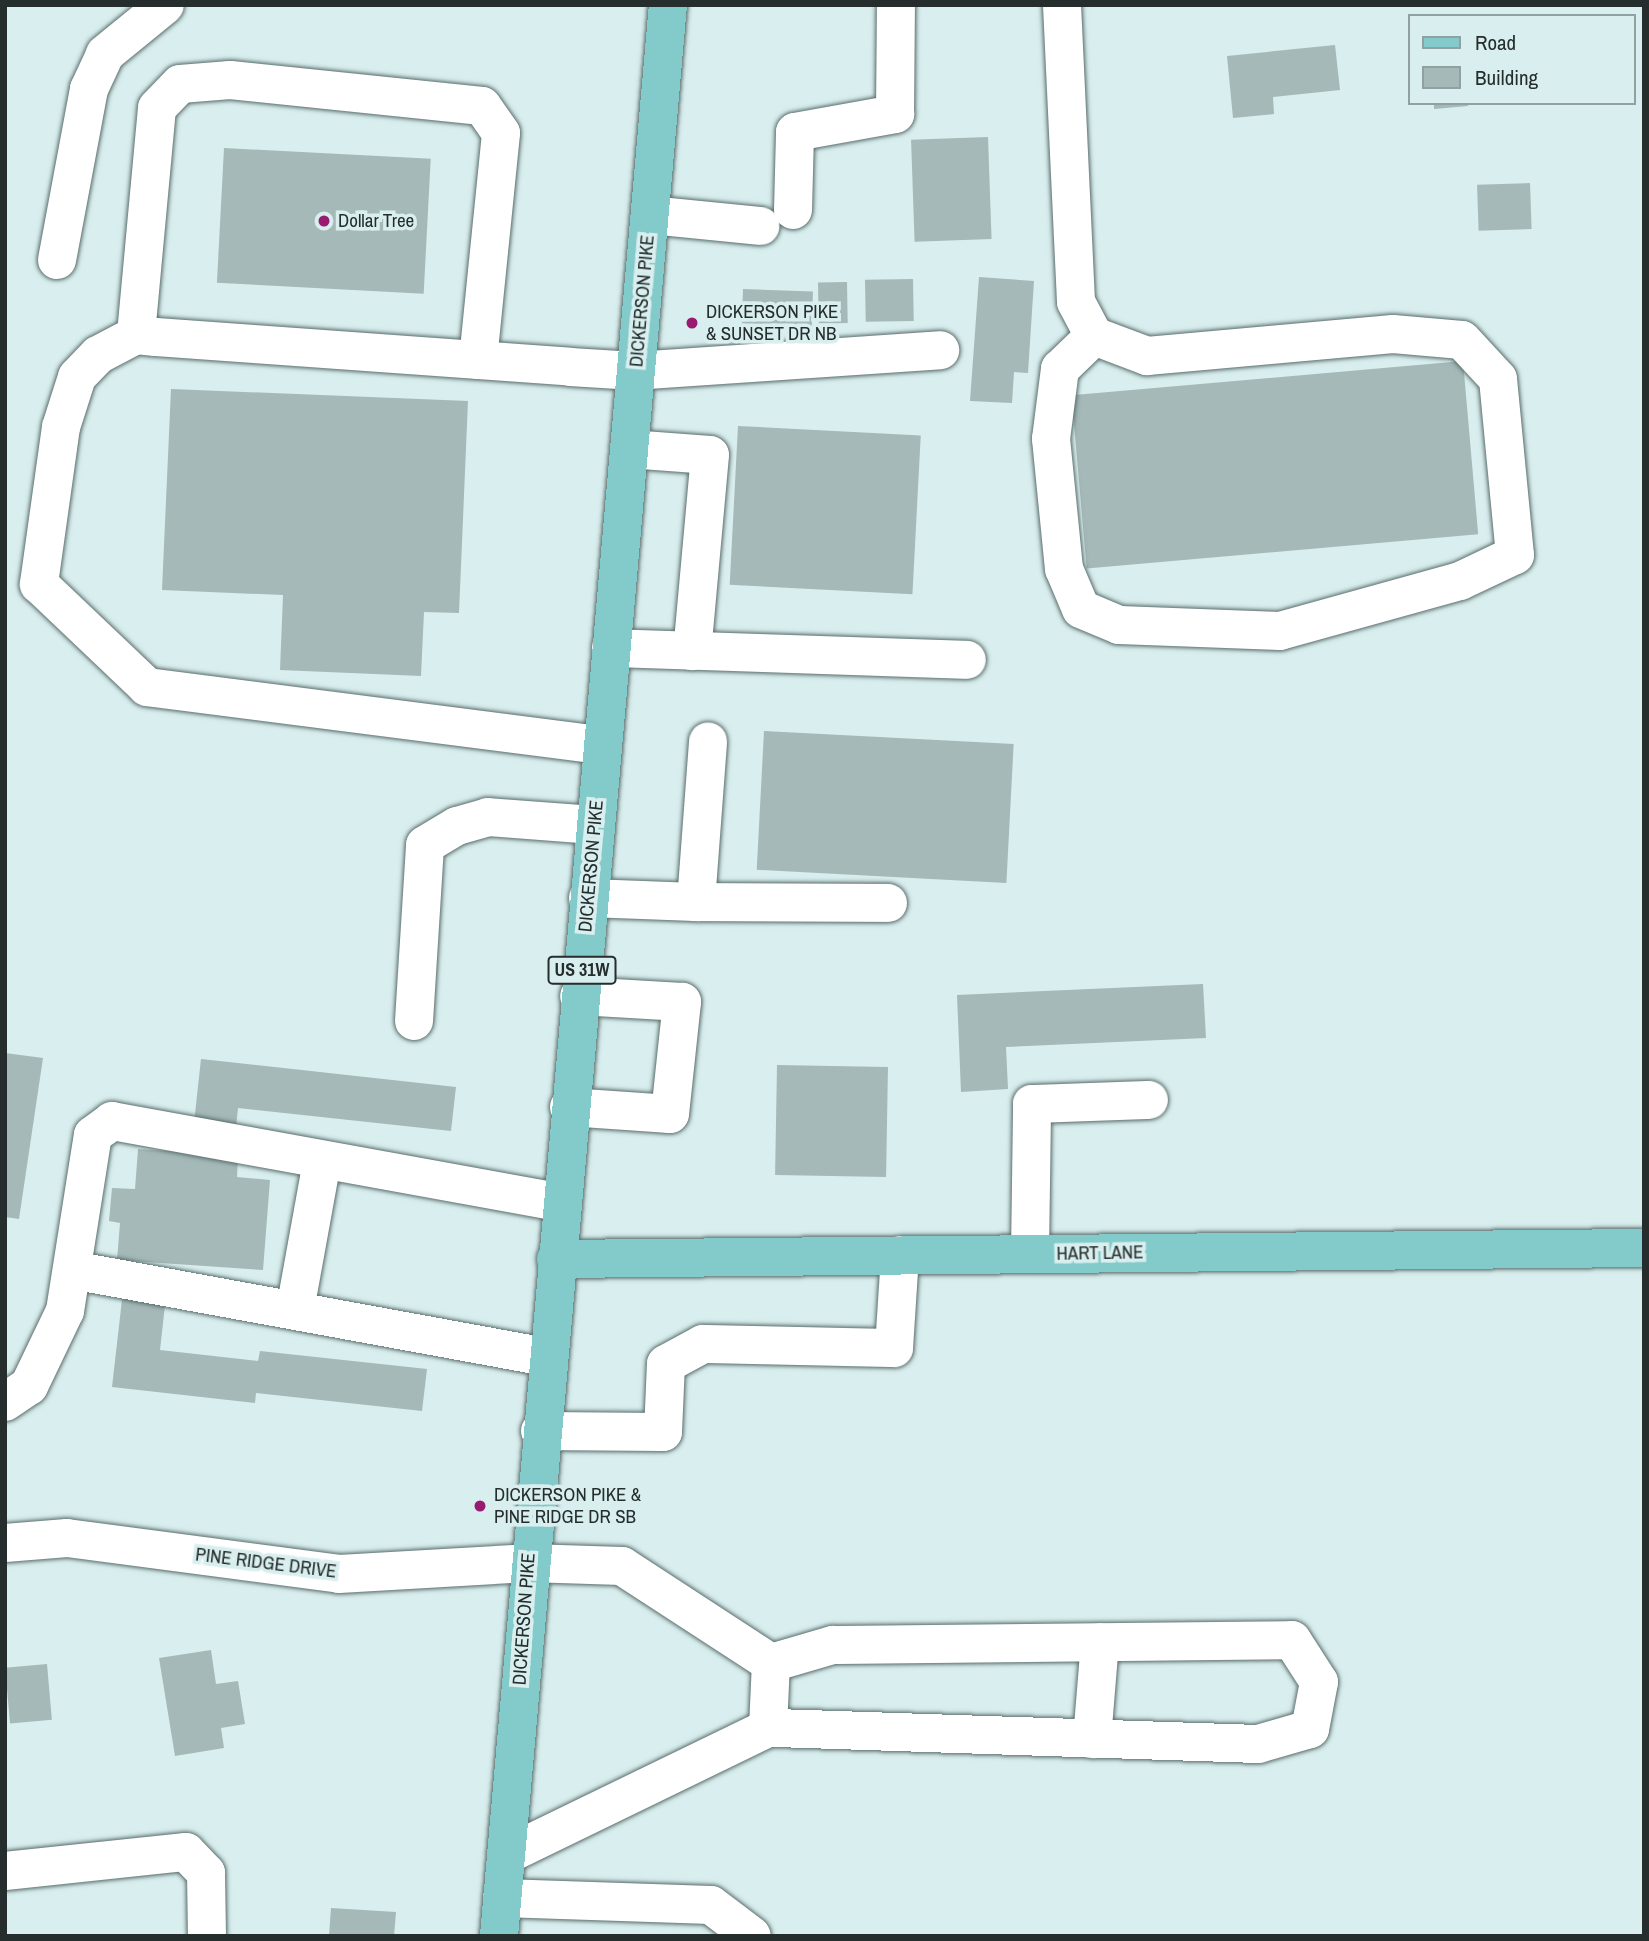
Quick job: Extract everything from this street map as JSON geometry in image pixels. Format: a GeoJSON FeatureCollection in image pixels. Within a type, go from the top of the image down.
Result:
{"type":"FeatureCollection","features":[{"type":"Feature","properties":{"kind":"main road","name":"DICKERSON PIKE"},"geometry":{"type":"LineString","coordinates":[[499,1936],[528,1563],[668,5]]}},
{"type":"Feature","properties":{"kind":"main road","name":"HART LANE"},"geometry":{"type":"LineString","coordinates":[[556,1259],[1644,1248]]}},
{"type":"Feature","properties":{"kind":"street"},"geometry":{"type":"LineString","coordinates":[[57,260],[89,89],[105,54],[165,5]]}},
{"type":"Feature","properties":{"kind":"street"},"geometry":{"type":"LineString","coordinates":[[650,215],[777,218],[795,132],[895,114],[896,5]]}},
{"type":"Feature","properties":{"kind":"street"},"geometry":{"type":"LineString","coordinates":[[1062,5],[1076,302],[1094,336],[1147,356],[1393,334],[1462,340],[1498,379],[1514,555],[1460,580],[1280,631],[1119,625],[1081,609],[1064,569],[1051,439],[1060,369],[1094,336]]}},
{"type":"Feature","properties":{"kind":"street"},"geometry":{"type":"LineString","coordinates":[[136,335],[157,108],[180,84],[230,80],[482,106],[501,133],[478,360]]}},
{"type":"Feature","properties":{"kind":"street"},"geometry":{"type":"LineString","coordinates":[[602,745],[147,687],[39,584],[61,427],[77,377],[98,355],[136,335],[635,370],[940,350]]}},
{"type":"Feature","properties":{"kind":"street"},"geometry":{"type":"LineString","coordinates":[[629,449],[710,455],[692,651]]}},
{"type":"Feature","properties":{"kind":"street"},"geometry":{"type":"LineString","coordinates":[[611,648],[967,660]]}},
{"type":"Feature","properties":{"kind":"street"},"geometry":{"type":"LineString","coordinates":[[696,902],[708,741]]}},
{"type":"Feature","properties":{"kind":"street"},"geometry":{"type":"LineString","coordinates":[[414,1021],[425,845],[457,826],[488,817],[595,825]]}},
{"type":"Feature","properties":{"kind":"street"},"geometry":{"type":"LineString","coordinates":[[588,898],[696,902],[888,903]]}},
{"type":"Feature","properties":{"kind":"street"},"geometry":{"type":"LineString","coordinates":[[569,1107],[670,1114],[682,1002],[579,996]]}},
{"type":"Feature","properties":{"kind":"street"},"geometry":{"type":"LineString","coordinates":[[1030,1254],[1032,1104],[1149,1100]]}},
{"type":"Feature","properties":{"kind":"street"},"geometry":{"type":"LineString","coordinates":[[5,1402],[29,1386],[45,1358],[65,1311],[93,1135],[112,1121],[323,1162],[561,1203]]}},
{"type":"Feature","properties":{"kind":"street"},"geometry":{"type":"LineString","coordinates":[[295,1310],[323,1162]]}},
{"type":"Feature","properties":{"kind":"street"},"geometry":{"type":"LineString","coordinates":[[540,1431],[663,1432],[666,1364],[703,1344],[894,1348],[900,1255]]}},
{"type":"Feature","properties":{"kind":"street"},"geometry":{"type":"LineString","coordinates":[[72,1270],[547,1357]]}},
{"type":"Feature","properties":{"kind":"street","name":"PINE RIDGE DRIVE"},"geometry":{"type":"LineString","coordinates":[[5,1543],[67,1538],[339,1574],[528,1563],[622,1566],[771,1663]]}},
{"type":"Feature","properties":{"kind":"street"},"geometry":{"type":"LineString","coordinates":[[506,1855],[768,1728],[1258,1744],[1310,1729],[1319,1682],[1292,1640],[834,1645],[771,1663],[768,1728]]}},
{"type":"Feature","properties":{"kind":"street"},"geometry":{"type":"LineString","coordinates":[[1092,1739],[1100,1642]]}},
{"type":"Feature","properties":{"kind":"street"},"geometry":{"type":"LineString","coordinates":[[5,1871],[186,1852],[206,1873],[207,1936]]}},
{"type":"Feature","properties":{"kind":"street"},"geometry":{"type":"LineString","coordinates":[[502,1898],[711,1906],[752,1936]]}},
{"type":"Feature","properties":{"kind":"building"},"geometry":{"type":"Polygon","coordinates":[[[1335,45],[1340,90],[1273,97],[1274,114],[1233,118],[1227,56],[1335,45]]]}},
{"type":"Feature","properties":{"kind":"building"},"geometry":{"type":"Polygon","coordinates":[[[1434,105],[1468,105],[1468,106],[1434,109],[1434,105]]]}},
{"type":"Feature","properties":{"kind":"building"},"geometry":{"type":"Polygon","coordinates":[[[988,137],[992,239],[915,242],[911,140],[988,137]]]}},
{"type":"Feature","properties":{"kind":"building","name":"Dollar Tree"},"geometry":{"type":"Polygon","coordinates":[[[224,148],[431,159],[424,294],[217,283],[224,148]]]}},
{"type":"Feature","properties":{"kind":"building"},"geometry":{"type":"Polygon","coordinates":[[[1530,183],[1532,229],[1479,231],[1477,185],[1530,183]]]}},
{"type":"Feature","properties":{"kind":"building"},"geometry":{"type":"Polygon","coordinates":[[[979,277],[1034,281],[1028,373],[1014,372],[1012,403],[970,401],[979,277]]]}},
{"type":"Feature","properties":{"kind":"building"},"geometry":{"type":"Polygon","coordinates":[[[913,279],[914,321],[866,322],[865,280],[913,279]]]}},
{"type":"Feature","properties":{"kind":"building"},"geometry":{"type":"Polygon","coordinates":[[[847,282],[848,323],[819,323],[818,283],[847,282]]]}},
{"type":"Feature","properties":{"kind":"building"},"geometry":{"type":"Polygon","coordinates":[[[743,289],[813,291],[812,330],[742,328],[743,289]]]}},
{"type":"Feature","properties":{"kind":"building"},"geometry":{"type":"Polygon","coordinates":[[[1463,361],[1478,534],[1087,569],[1071,395],[1463,361]]]}},
{"type":"Feature","properties":{"kind":"building"},"geometry":{"type":"Polygon","coordinates":[[[171,389],[468,401],[459,613],[424,612],[421,676],[280,670],[283,595],[162,590],[171,389]]]}},
{"type":"Feature","properties":{"kind":"building"},"geometry":{"type":"Polygon","coordinates":[[[738,426],[921,436],[912,594],[730,585],[738,426]]]}},
{"type":"Feature","properties":{"kind":"building"},"geometry":{"type":"Polygon","coordinates":[[[764,731],[1014,744],[1006,883],[757,870],[764,731]]]}},
{"type":"Feature","properties":{"kind":"building"},"geometry":{"type":"Polygon","coordinates":[[[1203,984],[1206,1038],[1006,1047],[1008,1089],[961,1092],[957,995],[1203,984]]]}},
{"type":"Feature","properties":{"kind":"building"},"geometry":{"type":"Polygon","coordinates":[[[5,1053],[43,1058],[19,1219],[5,1217],[5,1053]]]}},
{"type":"Feature","properties":{"kind":"building"},"geometry":{"type":"Polygon","coordinates":[[[201,1059],[456,1087],[451,1131],[238,1108],[236,1128],[194,1123],[201,1059]]]}},
{"type":"Feature","properties":{"kind":"building"},"geometry":{"type":"Polygon","coordinates":[[[777,1065],[888,1067],[886,1177],[775,1175],[777,1065]]]}},
{"type":"Feature","properties":{"kind":"building"},"geometry":{"type":"Polygon","coordinates":[[[138,1149],[238,1156],[237,1177],[270,1180],[263,1270],[117,1260],[120,1223],[109,1221],[112,1188],[135,1189],[138,1149]]]}},
{"type":"Feature","properties":{"kind":"building"},"geometry":{"type":"Polygon","coordinates":[[[123,1291],[166,1296],[160,1350],[258,1361],[260,1351],[427,1369],[422,1411],[256,1393],[255,1403],[112,1387],[123,1291]]]}},
{"type":"Feature","properties":{"kind":"building"},"geometry":{"type":"Polygon","coordinates":[[[211,1650],[216,1684],[238,1681],[245,1724],[221,1728],[224,1748],[175,1756],[159,1658],[211,1650]]]}},
{"type":"Feature","properties":{"kind":"building"},"geometry":{"type":"Polygon","coordinates":[[[47,1664],[52,1720],[10,1723],[5,1668],[47,1664]]]}},
{"type":"Feature","properties":{"kind":"building"},"geometry":{"type":"Polygon","coordinates":[[[331,1908],[396,1912],[394,1936],[329,1936],[331,1908]]]}},
{"type":"Feature","properties":{"kind":"place","name":"Dollar Tree"},"geometry":{"type":"Point","coordinates":[324,221]}},
{"type":"Feature","properties":{"kind":"place","name":"DICKERSON PIKE & SUNSET DR NB"},"geometry":{"type":"Point","coordinates":[692,323]}},
{"type":"Feature","properties":{"kind":"place","name":"DICKERSON PIKE & PINE RIDGE DR SB"},"geometry":{"type":"Point","coordinates":[480,1506]}}]}
